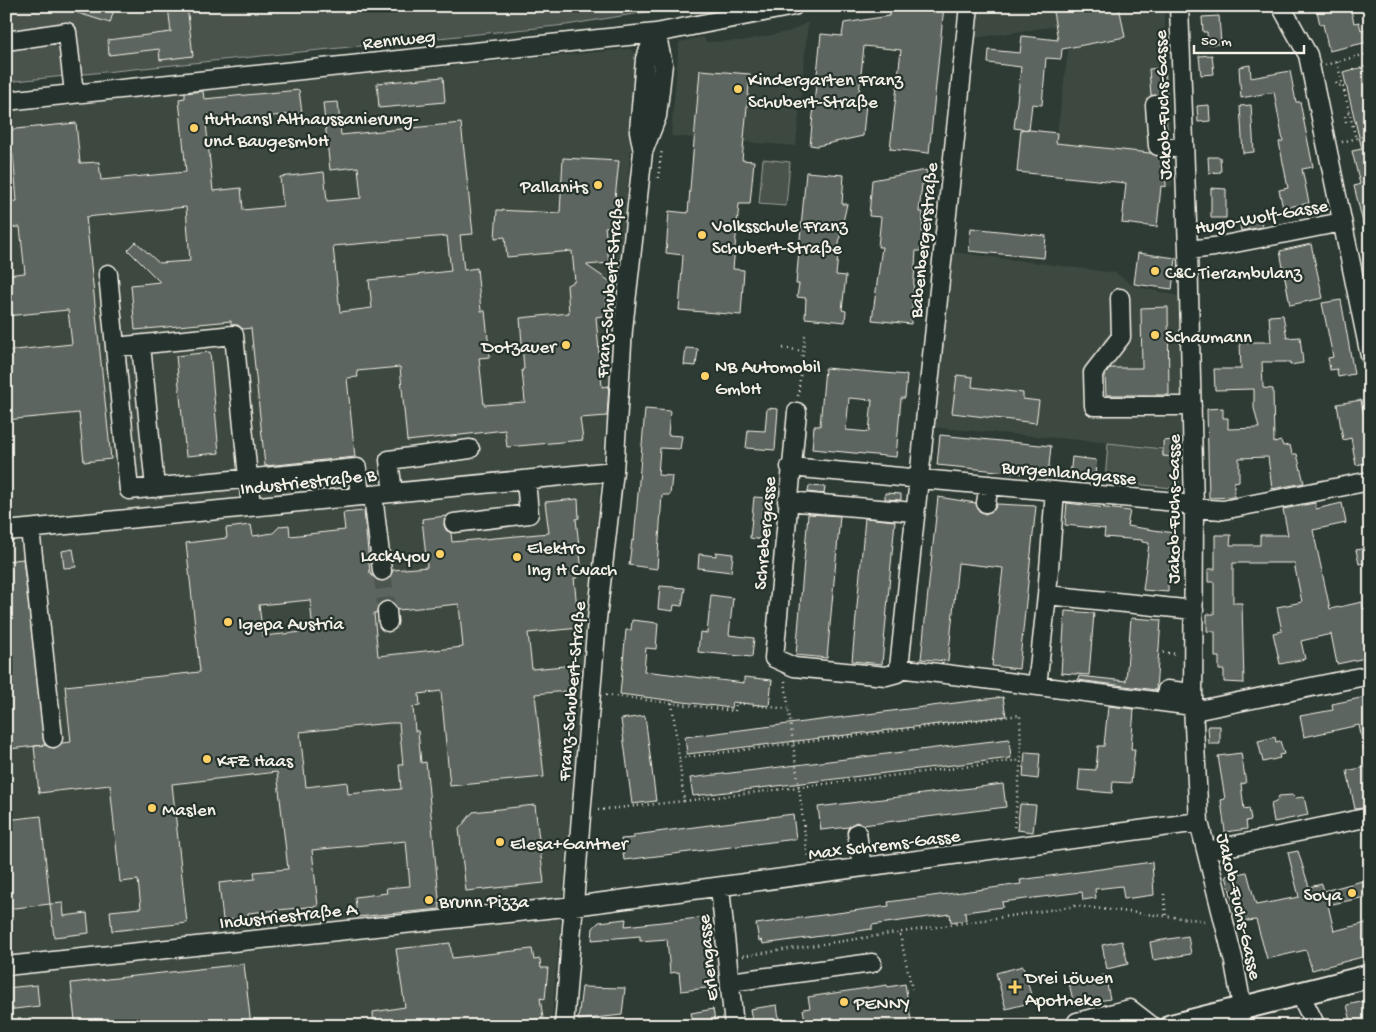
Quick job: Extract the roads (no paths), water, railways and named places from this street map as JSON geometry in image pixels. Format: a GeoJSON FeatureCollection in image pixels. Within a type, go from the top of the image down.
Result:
{"type":"FeatureCollection","features":[{"type":"Feature","properties":{"kind":"main road"},"geometry":{"type":"LineString","coordinates":[[1171,1026],[1238,1014],[1299,992],[1370,976]]}},
{"type":"Feature","properties":{"kind":"street","name":"Rennweg"},"geometry":{"type":"LineString","coordinates":[[6,101],[656,32],[794,6]]}},
{"type":"Feature","properties":{"kind":"street","name":"Babenbergerstraße"},"geometry":{"type":"LineString","coordinates":[[899,668],[969,6]]}},
{"type":"Feature","properties":{"kind":"street","name":"Jakob-Fuchs-Gasse"},"geometry":{"type":"LineString","coordinates":[[1179,6],[1192,406],[1194,508],[1193,703],[1199,822],[1224,923],[1238,1014]]}},
{"type":"Feature","properties":{"kind":"street"},"geometry":{"type":"LineString","coordinates":[[1281,6],[1308,55],[1370,356]]}},
{"type":"Feature","properties":{"kind":"street"},"geometry":{"type":"LineString","coordinates":[[6,41],[67,32],[74,93]]}},
{"type":"Feature","properties":{"kind":"street","name":"Franz-Schubert-Straße"},"geometry":{"type":"LineString","coordinates":[[564,1026],[597,619],[614,471],[623,329],[643,152],[657,116],[663,64],[656,32]]}},
{"type":"Feature","properties":{"kind":"street"},"geometry":{"type":"LineString","coordinates":[[1155,105],[1158,146],[1184,149]]}},
{"type":"Feature","properties":{"kind":"street","name":"Hugo-Wolf-Gasse"},"geometry":{"type":"LineString","coordinates":[[1188,250],[1214,247],[1342,222]]}},
{"type":"Feature","properties":{"kind":"street"},"geometry":{"type":"LineString","coordinates":[[108,274],[129,490],[357,468],[366,496],[382,571]]}},
{"type":"Feature","properties":{"kind":"street"},"geometry":{"type":"LineString","coordinates":[[1120,298],[1121,337],[1093,373],[1094,406],[1192,406]]}},
{"type":"Feature","properties":{"kind":"street"},"geometry":{"type":"LineString","coordinates":[[115,347],[234,335],[251,507]]}},
{"type":"Feature","properties":{"kind":"street"},"geometry":{"type":"LineString","coordinates":[[141,345],[155,488]]}},
{"type":"Feature","properties":{"kind":"street","name":"Schrebergasse"},"geometry":{"type":"LineString","coordinates":[[796,412],[774,658],[794,667],[886,676],[897,673],[899,668]]}},
{"type":"Feature","properties":{"kind":"street"},"geometry":{"type":"LineString","coordinates":[[393,493],[389,460],[470,449]]}},
{"type":"Feature","properties":{"kind":"street","name":"Burgenlandgasse"},"geometry":{"type":"LineString","coordinates":[[790,467],[1176,502],[1194,508],[1223,510],[1370,481]]}},
{"type":"Feature","properties":{"kind":"street","name":"Industriestraße B"},"geometry":{"type":"LineString","coordinates":[[6,531],[614,471]]}},
{"type":"Feature","properties":{"kind":"street"},"geometry":{"type":"LineString","coordinates":[[454,522],[529,514],[526,480]]}},
{"type":"Feature","properties":{"kind":"street"},"geometry":{"type":"LineString","coordinates":[[986,503],[989,485]]}},
{"type":"Feature","properties":{"kind":"street"},"geometry":{"type":"LineString","coordinates":[[1037,686],[1055,491]]}},
{"type":"Feature","properties":{"kind":"street"},"geometry":{"type":"LineString","coordinates":[[787,501],[914,517]]}},
{"type":"Feature","properties":{"kind":"street"},"geometry":{"type":"LineString","coordinates":[[895,521],[914,517]]}},
{"type":"Feature","properties":{"kind":"street"},"geometry":{"type":"LineString","coordinates":[[30,529],[53,738]]}},
{"type":"Feature","properties":{"kind":"street"},"geometry":{"type":"LineString","coordinates":[[1046,595],[1194,610]]}},
{"type":"Feature","properties":{"kind":"street"},"geometry":{"type":"LineString","coordinates":[[899,668],[1037,686],[1193,703],[1370,675]]}},
{"type":"Feature","properties":{"kind":"street"},"geometry":{"type":"LineString","coordinates":[[1167,690],[1193,703]]}},
{"type":"Feature","properties":{"kind":"street"},"geometry":{"type":"LineString","coordinates":[[1207,852],[1370,817]]}},
{"type":"Feature","properties":{"kind":"street","name":"Max Schrems-Gasse"},"geometry":{"type":"LineString","coordinates":[[574,906],[1199,822]]}},
{"type":"Feature","properties":{"kind":"street"},"geometry":{"type":"LineString","coordinates":[[857,834],[862,867]]}},
{"type":"Feature","properties":{"kind":"street","name":"Erlengasse"},"geometry":{"type":"LineString","coordinates":[[720,887],[734,1026]]}},
{"type":"Feature","properties":{"kind":"street","name":"Industriestraße A"},"geometry":{"type":"LineString","coordinates":[[6,966],[574,906]]}},
{"type":"Feature","properties":{"kind":"street"},"geometry":{"type":"LineString","coordinates":[[730,982],[872,963]]}},
{"type":"Feature","properties":{"kind":"street"},"geometry":{"type":"LineString","coordinates":[[1299,992],[1316,1026]]}},
{"type":"Feature","properties":{"kind":"street"},"geometry":{"type":"LineString","coordinates":[[1075,1026],[1077,1022],[1130,1009],[1152,1026]]}},
{"type":"Feature","properties":{"kind":"tunnel"},"geometry":{"type":"LineString","coordinates":[[382,571],[387,611]]}},
{"type":"Feature","properties":{"kind":"place","name":"Kindergarten Franz Schubert-Straße"},"geometry":{"type":"Point","coordinates":[738,89]}},
{"type":"Feature","properties":{"kind":"place","name":"Huthansl Althaussanierung- und BaugesmbH"},"geometry":{"type":"Point","coordinates":[194,128]}},
{"type":"Feature","properties":{"kind":"place","name":"Pallanits"},"geometry":{"type":"Point","coordinates":[598,185]}},
{"type":"Feature","properties":{"kind":"place","name":"Volksschule Franz Schubert-Straße"},"geometry":{"type":"Point","coordinates":[702,235]}},
{"type":"Feature","properties":{"kind":"place","name":"C&C Tierambulanz"},"geometry":{"type":"Point","coordinates":[1155,271]}},
{"type":"Feature","properties":{"kind":"place","name":"Schaumann"},"geometry":{"type":"Point","coordinates":[1155,335]}},
{"type":"Feature","properties":{"kind":"place","name":"Dotzauer"},"geometry":{"type":"Point","coordinates":[566,345]}},
{"type":"Feature","properties":{"kind":"place","name":"NB Automobil GmbH"},"geometry":{"type":"Point","coordinates":[705,376]}},
{"type":"Feature","properties":{"kind":"place","name":"Lack4you"},"geometry":{"type":"Point","coordinates":[440,554]}},
{"type":"Feature","properties":{"kind":"place","name":"Elektro Ing H Cvach"},"geometry":{"type":"Point","coordinates":[517,557]}},
{"type":"Feature","properties":{"kind":"place","name":"Igepa Austria"},"geometry":{"type":"Point","coordinates":[228,622]}},
{"type":"Feature","properties":{"kind":"place","name":"KFZ Haas"},"geometry":{"type":"Point","coordinates":[207,759]}},
{"type":"Feature","properties":{"kind":"place","name":"Maslen"},"geometry":{"type":"Point","coordinates":[152,808]}},
{"type":"Feature","properties":{"kind":"place","name":"Elesa+Gantner"},"geometry":{"type":"Point","coordinates":[500,842]}},
{"type":"Feature","properties":{"kind":"place","name":"Soya"},"geometry":{"type":"Point","coordinates":[1352,893]}},
{"type":"Feature","properties":{"kind":"place","name":"Brunn Pizza"},"geometry":{"type":"Point","coordinates":[429,900]}},
{"type":"Feature","properties":{"kind":"place","name":"Drei Löwen Apotheke"},"geometry":{"type":"Point","coordinates":[1015,987]}},
{"type":"Feature","properties":{"kind":"place","name":"PENNY"},"geometry":{"type":"Point","coordinates":[844,1002]}}]}
